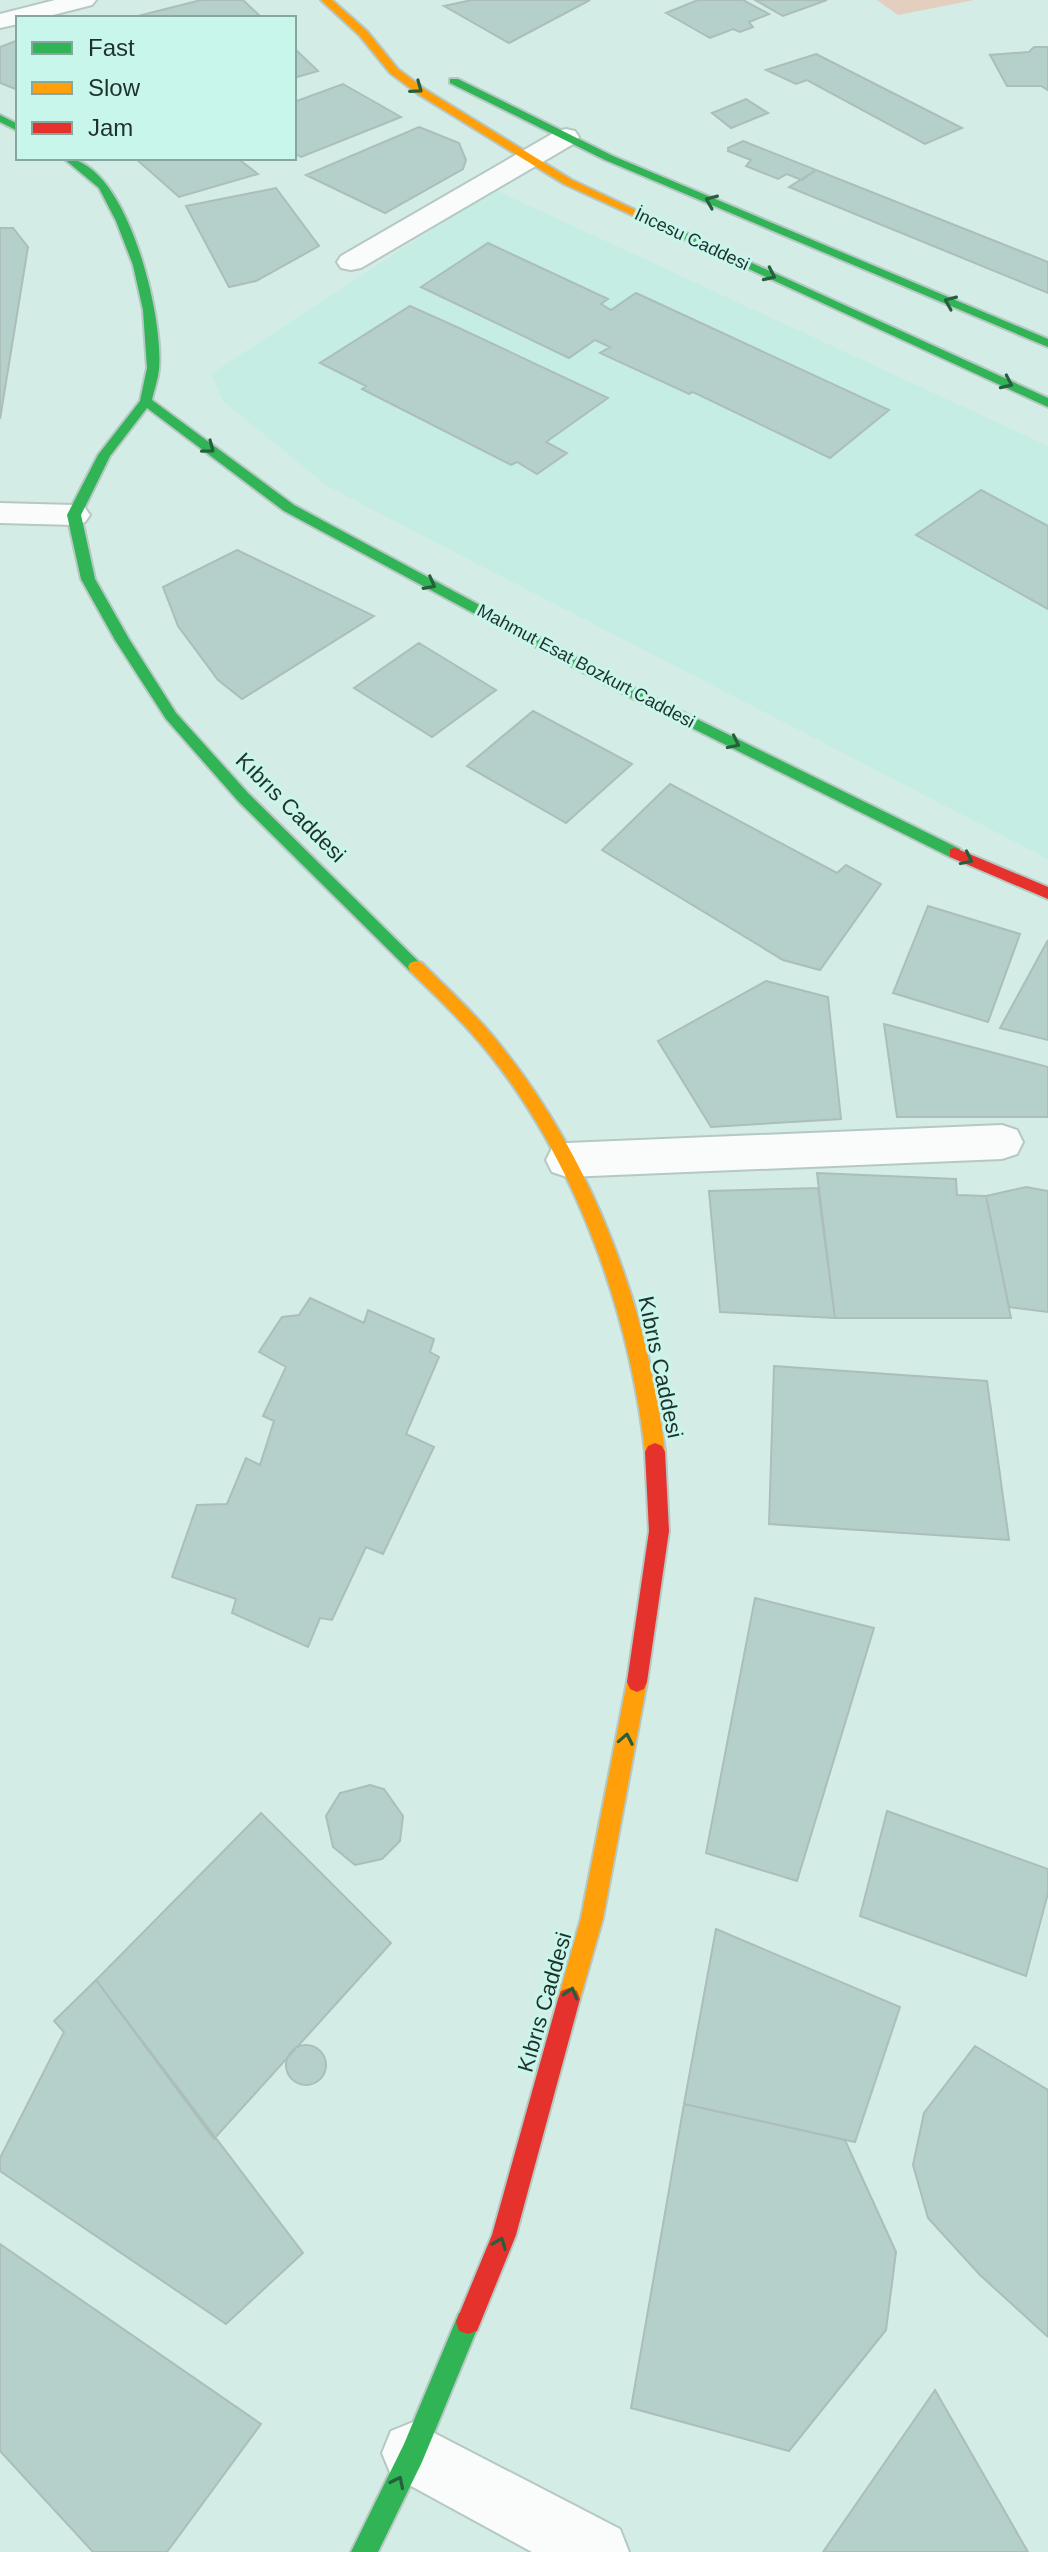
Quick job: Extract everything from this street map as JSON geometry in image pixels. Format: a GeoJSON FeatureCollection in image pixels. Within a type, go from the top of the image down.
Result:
{"type":"FeatureCollection","features":[{"type":"Feature","properties":{"kind":"main road","name":"İncesu Caddesi"},"geometry":{"type":"LineString","coordinates":[[326,0],[363,33],[394,71],[422,92],[568,182],[1048,403]]}},
{"type":"Feature","properties":{"kind":"main road","name":"İncesu Caddesi"},"geometry":{"type":"LineString","coordinates":[[363,33],[405,53]]}},
{"type":"Feature","properties":{"kind":"main road","name":"İncesu Caddesi"},"geometry":{"type":"LineString","coordinates":[[440,72],[487,99],[566,137],[1048,343]]}},
{"type":"Feature","properties":{"kind":"main road"},"geometry":{"type":"LineString","coordinates":[[70,160],[103,186],[122,221],[139,265],[149,310],[153,368],[146,401],[104,455],[74,515]]}},
{"type":"Feature","properties":{"kind":"main road","name":"Mahmut Esat Bozkurt Caddesi"},"geometry":{"type":"LineString","coordinates":[[146,401],[289,508],[623,688],[975,863],[1048,893]]}},
{"type":"Feature","properties":{"kind":"main road","name":"Kıbrıs Caddesi"},"geometry":{"type":"LineString","coordinates":[[74,515],[88,579],[122,640],[171,716],[243,797],[456,1007],[506,1064],[567,1160],[627,1309],[653,1422],[659,1531],[644,1646],[592,1918],[504,2235],[413,2453],[364,2552]]}},
{"type":"Feature","properties":{"kind":"street"},"geometry":{"type":"LineString","coordinates":[[18,16],[71,1]]}},
{"type":"Feature","properties":{"kind":"street"},"geometry":{"type":"LineString","coordinates":[[351,262],[566,137]]}},
{"type":"Feature","properties":{"kind":"street"},"geometry":{"type":"LineString","coordinates":[[0,513],[74,515]]}},
{"type":"Feature","properties":{"kind":"street"},"geometry":{"type":"LineString","coordinates":[[567,1160],[1002,1142]]}},
{"type":"Feature","properties":{"kind":"street"},"geometry":{"type":"LineString","coordinates":[[413,2453],[597,2552]]}},
{"type":"Feature","properties":{"kind":"shaded area"},"geometry":{"type":"Polygon","coordinates":[[[877,0],[974,0],[898,15],[877,0]]]}},
{"type":"Feature","properties":{"kind":"shaded area"},"geometry":{"type":"Polygon","coordinates":[[[493,189],[1048,446],[1048,859],[327,486],[223,401],[211,374],[493,189]]]}},
{"type":"Feature","properties":{"kind":"building"},"geometry":{"type":"Polygon","coordinates":[[[201,0],[243,0],[260,16],[138,16],[201,0]]]}},
{"type":"Feature","properties":{"kind":"building"},"geometry":{"type":"Polygon","coordinates":[[[472,0],[590,0],[509,43],[444,6],[472,0]]]}},
{"type":"Feature","properties":{"kind":"building"},"geometry":{"type":"Polygon","coordinates":[[[698,0],[743,0],[769,14],[749,22],[753,27],[740,32],[733,29],[710,38],[666,13],[698,0]]]}},
{"type":"Feature","properties":{"kind":"building"},"geometry":{"type":"Polygon","coordinates":[[[755,0],[827,0],[783,16],[755,0]]]}},
{"type":"Feature","properties":{"kind":"building"},"geometry":{"type":"Polygon","coordinates":[[[16,41],[16,89],[0,83],[0,47],[16,41]]]}},
{"type":"Feature","properties":{"kind":"building"},"geometry":{"type":"Polygon","coordinates":[[[1034,47],[1048,47],[1048,90],[1041,86],[1007,86],[990,55],[1029,52],[1034,47]]]}},
{"type":"Feature","properties":{"kind":"building"},"geometry":{"type":"Polygon","coordinates":[[[296,50],[318,71],[296,77],[296,50]]]}},
{"type":"Feature","properties":{"kind":"building"},"geometry":{"type":"Polygon","coordinates":[[[816,54],[962,128],[925,144],[807,80],[796,84],[766,70],[816,54]]]}},
{"type":"Feature","properties":{"kind":"building"},"geometry":{"type":"Polygon","coordinates":[[[343,84],[401,117],[301,157],[296,154],[296,101],[343,84]]]}},
{"type":"Feature","properties":{"kind":"building"},"geometry":{"type":"Polygon","coordinates":[[[746,99],[768,113],[731,128],[712,113],[746,99]]]}},
{"type":"Feature","properties":{"kind":"building"},"geometry":{"type":"Polygon","coordinates":[[[419,127],[459,143],[466,160],[463,169],[385,213],[306,175],[419,127]]]}},
{"type":"Feature","properties":{"kind":"building"},"geometry":{"type":"Polygon","coordinates":[[[743,141],[816,170],[802,180],[787,174],[778,179],[746,166],[751,160],[728,151],[728,148],[743,141]]]}},
{"type":"Feature","properties":{"kind":"building"},"geometry":{"type":"Polygon","coordinates":[[[137,160],[240,160],[258,174],[179,197],[137,160]]]}},
{"type":"Feature","properties":{"kind":"building"},"geometry":{"type":"Polygon","coordinates":[[[816,170],[1048,262],[1048,293],[789,187],[816,170]]]}},
{"type":"Feature","properties":{"kind":"building"},"geometry":{"type":"Polygon","coordinates":[[[276,188],[319,246],[256,281],[229,287],[186,206],[276,188]]]}},
{"type":"Feature","properties":{"kind":"building"},"geometry":{"type":"Polygon","coordinates":[[[0,228],[13,228],[28,247],[0,419],[0,228]]]}},
{"type":"Feature","properties":{"kind":"building"},"geometry":{"type":"Polygon","coordinates":[[[488,243],[608,299],[601,304],[611,310],[636,293],[889,410],[830,458],[693,392],[689,394],[600,353],[610,347],[595,340],[569,358],[421,287],[488,243]]]}},
{"type":"Feature","properties":{"kind":"building"},"geometry":{"type":"Polygon","coordinates":[[[410,306],[608,398],[546,442],[567,453],[537,474],[517,462],[511,465],[362,389],[366,386],[320,363],[410,306]]]}},
{"type":"Feature","properties":{"kind":"building"},"geometry":{"type":"Polygon","coordinates":[[[981,490],[1048,526],[1048,609],[916,535],[981,490]]]}},
{"type":"Feature","properties":{"kind":"building"},"geometry":{"type":"Polygon","coordinates":[[[237,550],[374,616],[242,699],[218,680],[178,626],[163,587],[237,550]]]}},
{"type":"Feature","properties":{"kind":"building"},"geometry":{"type":"Polygon","coordinates":[[[419,643],[496,690],[432,737],[354,688],[419,643]]]}},
{"type":"Feature","properties":{"kind":"building"},"geometry":{"type":"Polygon","coordinates":[[[533,711],[632,764],[566,823],[467,766],[533,711]]]}},
{"type":"Feature","properties":{"kind":"building"},"geometry":{"type":"Polygon","coordinates":[[[670,784],[837,873],[846,865],[881,884],[820,970],[783,960],[602,850],[670,784]]]}},
{"type":"Feature","properties":{"kind":"building"},"geometry":{"type":"Polygon","coordinates":[[[928,906],[1020,934],[988,1022],[893,993],[928,906]]]}},
{"type":"Feature","properties":{"kind":"building"},"geometry":{"type":"Polygon","coordinates":[[[1048,940],[1048,1040],[1000,1028],[1048,940]]]}},
{"type":"Feature","properties":{"kind":"building"},"geometry":{"type":"Polygon","coordinates":[[[766,981],[828,997],[841,1119],[711,1127],[658,1041],[766,981]]]}},
{"type":"Feature","properties":{"kind":"building"},"geometry":{"type":"Polygon","coordinates":[[[884,1024],[1048,1067],[1048,1117],[897,1117],[884,1024]]]}},
{"type":"Feature","properties":{"kind":"building"},"geometry":{"type":"Polygon","coordinates":[[[817,1173],[956,1179],[957,1195],[986,1196],[1011,1318],[835,1318],[817,1173]]]}},
{"type":"Feature","properties":{"kind":"building"},"geometry":{"type":"Polygon","coordinates":[[[1026,1187],[1048,1191],[1048,1312],[1009,1307],[986,1196],[1026,1187]]]}},
{"type":"Feature","properties":{"kind":"building"},"geometry":{"type":"Polygon","coordinates":[[[818,1188],[835,1318],[720,1312],[709,1191],[818,1188]]]}},
{"type":"Feature","properties":{"kind":"building"},"geometry":{"type":"Polygon","coordinates":[[[310,1298],[364,1323],[368,1310],[434,1339],[430,1352],[439,1357],[406,1434],[434,1447],[383,1554],[366,1547],[332,1620],[320,1618],[308,1647],[232,1613],[236,1599],[172,1577],[197,1505],[227,1504],[246,1458],[260,1465],[274,1421],[263,1416],[286,1367],[259,1352],[282,1317],[299,1315],[310,1298]]]}},
{"type":"Feature","properties":{"kind":"building"},"geometry":{"type":"Polygon","coordinates":[[[774,1366],[987,1381],[1009,1540],[769,1524],[774,1366]]]}},
{"type":"Feature","properties":{"kind":"building"},"geometry":{"type":"Polygon","coordinates":[[[755,1598],[874,1628],[797,1881],[706,1853],[755,1598]]]}},
{"type":"Feature","properties":{"kind":"building"},"geometry":{"type":"Polygon","coordinates":[[[370,1785],[384,1789],[403,1816],[400,1841],[382,1859],[355,1865],[333,1847],[326,1816],[340,1793],[370,1785]]]}},
{"type":"Feature","properties":{"kind":"building"},"geometry":{"type":"Polygon","coordinates":[[[887,1811],[1048,1869],[1048,1893],[1026,1976],[860,1916],[887,1811]]]}},
{"type":"Feature","properties":{"kind":"building"},"geometry":{"type":"Polygon","coordinates":[[[261,1813],[391,1943],[214,2139],[96,1980],[261,1813]]]}},
{"type":"Feature","properties":{"kind":"building"},"geometry":{"type":"Polygon","coordinates":[[[716,1929],[900,2007],[855,2142],[684,2104],[716,1929]]]}},
{"type":"Feature","properties":{"kind":"building"},"geometry":{"type":"Polygon","coordinates":[[[96,1980],[303,2253],[226,2324],[0,2171],[0,2158],[64,2032],[54,2021],[96,1980]]]}},
{"type":"Feature","properties":{"kind":"building"},"geometry":{"type":"Polygon","coordinates":[[[306,2045],[320,2051],[326,2065],[320,2079],[306,2085],[292,2079],[286,2065],[292,2051],[306,2045]]]}},
{"type":"Feature","properties":{"kind":"building"},"geometry":{"type":"Polygon","coordinates":[[[975,2046],[1048,2090],[1048,2337],[980,2275],[928,2218],[913,2165],[924,2113],[975,2046]]]}},
{"type":"Feature","properties":{"kind":"building"},"geometry":{"type":"Polygon","coordinates":[[[684,2104],[845,2140],[896,2252],[886,2330],[789,2451],[631,2408],[684,2104]]]}},
{"type":"Feature","properties":{"kind":"building"},"geometry":{"type":"Polygon","coordinates":[[[0,2244],[261,2424],[167,2552],[93,2552],[0,2451],[0,2244]]]}},
{"type":"Feature","properties":{"kind":"building"},"geometry":{"type":"Polygon","coordinates":[[[935,2390],[1028,2552],[823,2552],[935,2390]]]}},
{"type":"Feature","properties":{"kind":"traffic: fast"},"geometry":{"type":"LineString","coordinates":[[454,81],[609,158],[1048,343]]}},
{"type":"Feature","properties":{"kind":"traffic: fast"},"geometry":{"type":"LineString","coordinates":[[0,118],[16,127]]}},
{"type":"Feature","properties":{"kind":"traffic: fast"},"geometry":{"type":"LineString","coordinates":[[70,160],[103,186],[122,221],[139,265],[149,310],[153,368],[146,401],[104,455],[74,515],[88,579],[122,640],[171,716],[243,797],[416,967]]}},
{"type":"Feature","properties":{"kind":"traffic: fast"},"geometry":{"type":"LineString","coordinates":[[638,214],[1048,403]]}},
{"type":"Feature","properties":{"kind":"traffic: fast"},"geometry":{"type":"LineString","coordinates":[[146,401],[289,508],[623,688],[955,853]]}},
{"type":"Feature","properties":{"kind":"traffic: fast"},"geometry":{"type":"LineString","coordinates":[[364,2552],[413,2453],[468,2322]]}},
{"type":"Feature","properties":{"kind":"traffic: slow"},"geometry":{"type":"LineString","coordinates":[[326,0],[363,33],[394,71],[422,92],[568,182],[638,214]]}},
{"type":"Feature","properties":{"kind":"traffic: slow"},"geometry":{"type":"LineString","coordinates":[[416,967],[497,1052],[534,1105],[560,1150],[584,1199],[624,1302],[650,1404],[655,1452]]}},
{"type":"Feature","properties":{"kind":"traffic: slow"},"geometry":{"type":"LineString","coordinates":[[569,1999],[592,1918],[637,1682]]}},
{"type":"Feature","properties":{"kind":"traffic: jam"},"geometry":{"type":"LineString","coordinates":[[955,853],[1048,893]]}},
{"type":"Feature","properties":{"kind":"traffic: jam"},"geometry":{"type":"LineString","coordinates":[[637,1682],[659,1531],[655,1452]]}},
{"type":"Feature","properties":{"kind":"traffic: jam"},"geometry":{"type":"LineString","coordinates":[[468,2322],[504,2235],[569,1999]]}}]}
